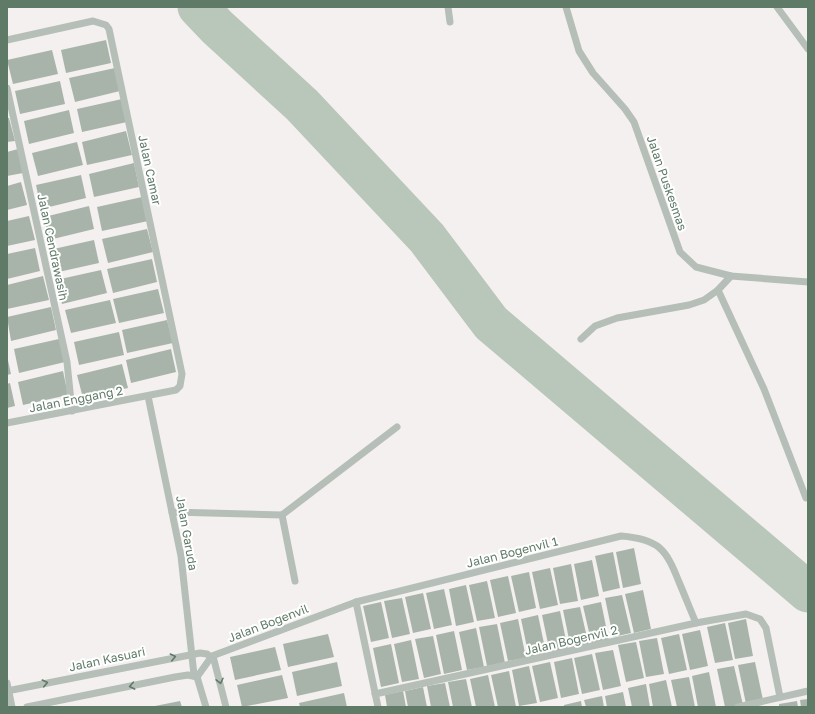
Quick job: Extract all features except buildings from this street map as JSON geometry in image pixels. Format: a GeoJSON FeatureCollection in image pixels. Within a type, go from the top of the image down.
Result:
{"type":"FeatureCollection","features":[{"type":"Feature","properties":{"kind":"street"},"geometry":{"type":"LineString","coordinates":[[448,7],[450,22]]}},
{"type":"Feature","properties":{"kind":"street","name":"Jalan Puskesmas"},"geometry":{"type":"LineString","coordinates":[[566,7],[579,51],[593,73],[626,109],[634,122],[680,252],[696,267],[731,276],[808,282]]}},
{"type":"Feature","properties":{"kind":"street"},"geometry":{"type":"LineString","coordinates":[[777,7],[808,48]]}},
{"type":"Feature","properties":{"kind":"street","name":"Jalan Camar"},"geometry":{"type":"LineString","coordinates":[[7,40],[93,21],[106,24],[110,29],[182,374],[180,386],[176,390],[148,396]]}},
{"type":"Feature","properties":{"kind":"street","name":"Jalan Cendrawasih"},"geometry":{"type":"LineString","coordinates":[[7,88],[67,362],[72,411]]}},
{"type":"Feature","properties":{"kind":"street"},"geometry":{"type":"LineString","coordinates":[[581,339],[595,326],[617,318],[689,305],[704,300],[718,290],[731,276]]}},
{"type":"Feature","properties":{"kind":"street"},"geometry":{"type":"LineString","coordinates":[[718,290],[764,389],[806,498]]}},
{"type":"Feature","properties":{"kind":"street","name":"Jalan Enggang 2"},"geometry":{"type":"LineString","coordinates":[[7,423],[148,396]]}},
{"type":"Feature","properties":{"kind":"street","name":"Jalan Garuda"},"geometry":{"type":"LineString","coordinates":[[148,396],[181,556],[195,676],[206,707]]}},
{"type":"Feature","properties":{"kind":"street"},"geometry":{"type":"LineString","coordinates":[[172,512],[282,515],[397,428]]}},
{"type":"Feature","properties":{"kind":"street"},"geometry":{"type":"LineString","coordinates":[[282,515],[295,581]]}},
{"type":"Feature","properties":{"kind":"street","name":"Jalan Bogenvil 1"},"geometry":{"type":"LineString","coordinates":[[356,602],[621,536],[647,540],[658,546],[669,557],[696,623]]}},
{"type":"Feature","properties":{"kind":"street"},"geometry":{"type":"LineString","coordinates":[[356,602],[378,707]]}},
{"type":"Feature","properties":{"kind":"street","name":"Jalan Bogenvil"},"geometry":{"type":"LineString","coordinates":[[212,656],[356,602]]}},
{"type":"Feature","properties":{"kind":"street","name":"Jalan Bogenvil 2"},"geometry":{"type":"LineString","coordinates":[[375,694],[696,623],[746,614],[760,619],[766,628],[780,697]]}},
{"type":"Feature","properties":{"kind":"street","name":"Jalan Kasuari"},"geometry":{"type":"LineString","coordinates":[[8,688],[193,653],[212,656]]}},
{"type":"Feature","properties":{"kind":"street"},"geometry":{"type":"LineString","coordinates":[[27,707],[195,676],[212,656],[217,665],[226,707]]}},
{"type":"Feature","properties":{"kind":"street"},"geometry":{"type":"LineString","coordinates":[[8,688],[12,707]]}},
{"type":"Feature","properties":{"kind":"street"},"geometry":{"type":"LineString","coordinates":[[738,707],[808,691]]}},
{"type":"Feature","properties":{"kind":"waterway"},"geometry":{"type":"LineString","coordinates":[[198,7],[217,27],[302,105],[427,238],[491,323],[808,592]]}}]}
